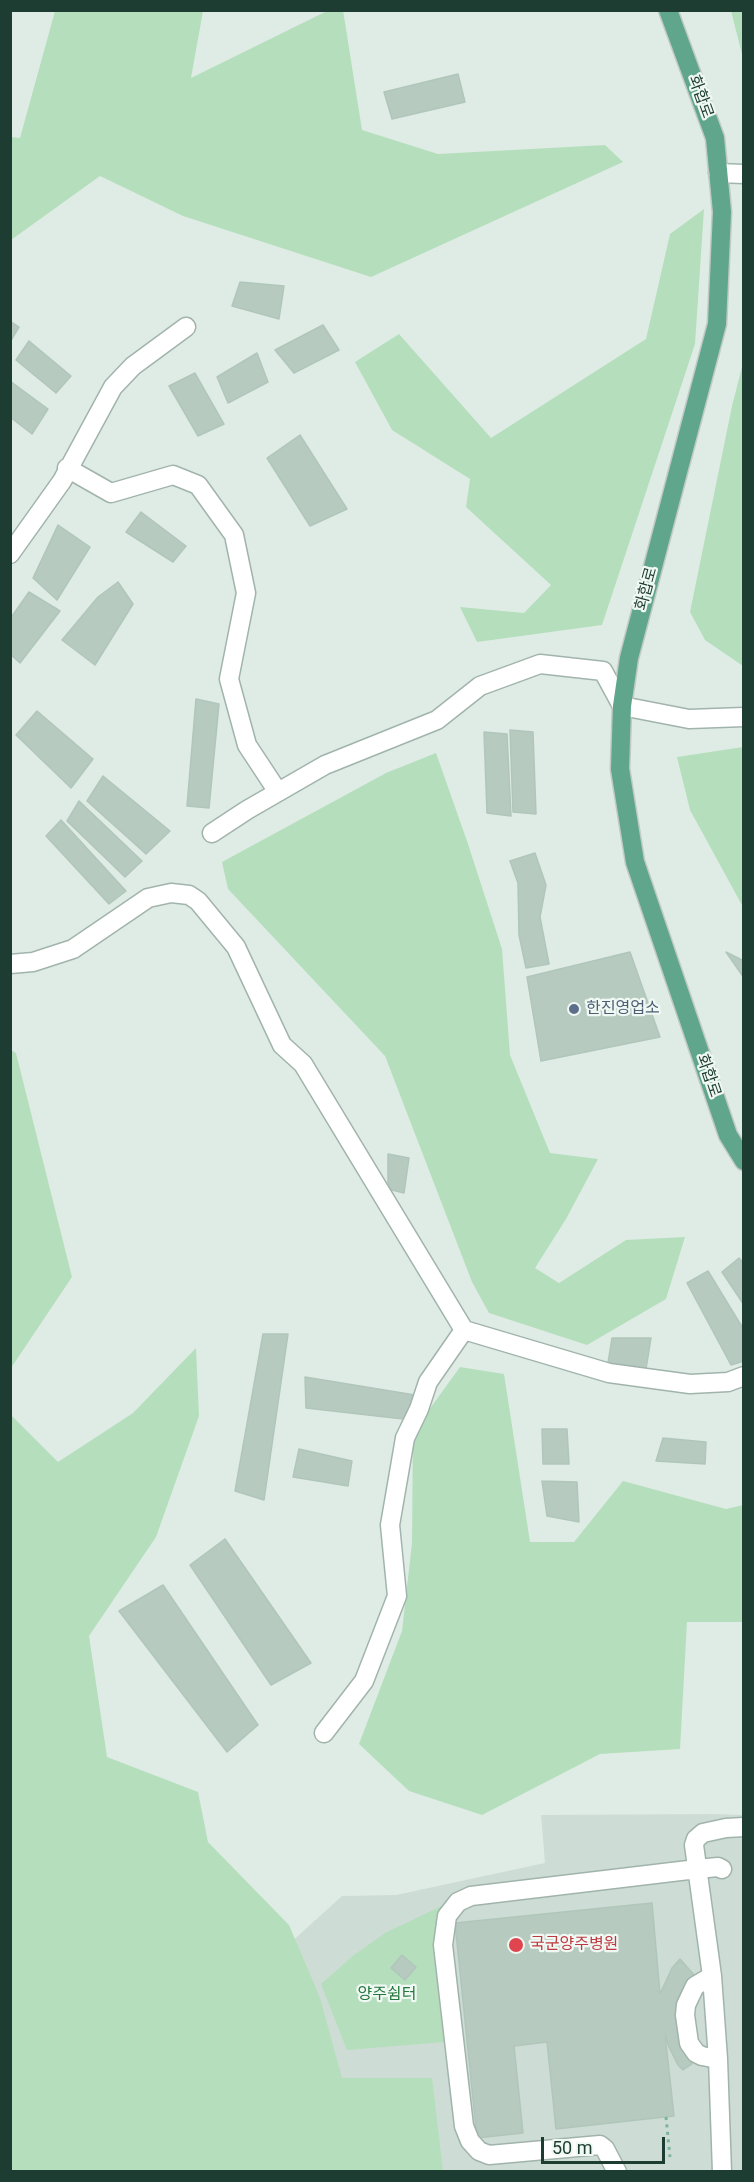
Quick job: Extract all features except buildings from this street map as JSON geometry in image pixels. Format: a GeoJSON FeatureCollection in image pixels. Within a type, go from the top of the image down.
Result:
{"type":"FeatureCollection","features":[{"type":"Feature","properties":{"kind":"main road","name":"화합로"},"geometry":{"type":"LineString","coordinates":[[668,10],[715,138],[722,212],[717,324],[629,658],[622,706],[620,770],[635,862],[728,1134],[744,1161]]}},
{"type":"Feature","properties":{"kind":"street"},"geometry":{"type":"LineString","coordinates":[[718,172],[744,174]]}},
{"type":"Feature","properties":{"kind":"street"},"geometry":{"type":"LineString","coordinates":[[10,554],[62,481],[67,468],[113,387],[133,366],[186,327]]}},
{"type":"Feature","properties":{"kind":"street"},"geometry":{"type":"LineString","coordinates":[[67,468],[111,493],[173,476],[198,485],[234,535],[246,593],[229,679],[247,745],[278,792]]}},
{"type":"Feature","properties":{"kind":"street"},"geometry":{"type":"LineString","coordinates":[[212,833],[325,765],[437,720],[480,686],[540,664],[603,671],[622,706],[689,719],[744,717]]}},
{"type":"Feature","properties":{"kind":"street"},"geometry":{"type":"LineString","coordinates":[[10,964],[33,962],[73,948],[148,898],[171,893],[189,895],[198,901],[236,947],[282,1045],[309,1072],[464,1330],[609,1374],[690,1384],[728,1382],[744,1376]]}},
{"type":"Feature","properties":{"kind":"street"},"geometry":{"type":"LineString","coordinates":[[324,1733],[364,1681],[397,1596],[390,1525],[405,1438],[419,1409],[428,1382],[464,1330]]}},
{"type":"Feature","properties":{"kind":"street"},"geometry":{"type":"LineString","coordinates":[[722,2172],[712,1976],[694,1845],[699,1836],[714,1830],[744,1827]]}},
{"type":"Feature","properties":{"kind":"street"},"geometry":{"type":"LineString","coordinates":[[617,2172],[600,2145],[489,2155],[479,2151],[470,2141],[464,2126],[443,1945],[443,1930],[447,1916],[458,1902],[471,1896],[697,1869],[718,1867],[722,1869]]}},
{"type":"Feature","properties":{"kind":"street"},"geometry":{"type":"LineString","coordinates":[[712,1976],[695,1986],[686,2005],[685,2015],[689,2043],[696,2053],[718,2059]]}},
{"type":"Feature","properties":{"kind":"path"},"geometry":{"type":"LineString","coordinates":[[666,2117],[670,2157]]}},
{"type":"Feature","properties":{"kind":"shaded area","name":"국군양주병원"},"geometry":{"type":"Polygon","coordinates":[[[541,1815],[743,1815],[743,2171],[11,2172],[10,2155],[235,1993],[342,1896],[396,1895],[545,1863],[541,1815]]]}},
{"type":"Feature","properties":{"kind":"green space"},"geometry":{"type":"Polygon","coordinates":[[[343,10],[362,130],[438,154],[605,145],[623,162],[371,277],[183,216],[100,176],[11,240],[11,137],[20,138],[55,11],[203,11],[191,78],[327,11],[343,10]]]}},
{"type":"Feature","properties":{"kind":"green space"},"geometry":{"type":"Polygon","coordinates":[[[731,11],[743,11],[743,58],[731,11]]]}},
{"type":"Feature","properties":{"kind":"green space"},"geometry":{"type":"Polygon","coordinates":[[[704,209],[695,344],[602,625],[477,642],[460,607],[524,613],[551,585],[466,507],[470,479],[392,430],[355,362],[399,334],[491,438],[646,339],[670,234],[704,209]]]}},
{"type":"Feature","properties":{"kind":"green space"},"geometry":{"type":"Polygon","coordinates":[[[743,363],[743,666],[705,640],[690,612],[732,406],[743,363]]]}},
{"type":"Feature","properties":{"kind":"green space"},"geometry":{"type":"Polygon","coordinates":[[[744,747],[743,907],[690,810],[677,757],[744,747]]]}},
{"type":"Feature","properties":{"kind":"green space"},"geometry":{"type":"Polygon","coordinates":[[[436,753],[502,949],[510,1055],[550,1153],[598,1159],[566,1219],[535,1268],[559,1283],[626,1240],[685,1237],[666,1299],[587,1345],[489,1313],[472,1282],[385,1056],[228,889],[222,862],[386,773],[436,753]]]}},
{"type":"Feature","properties":{"kind":"green space"},"geometry":{"type":"Polygon","coordinates":[[[11,1050],[16,1053],[72,1277],[11,1368],[11,1050]]]}},
{"type":"Feature","properties":{"kind":"green space"},"geometry":{"type":"Polygon","coordinates":[[[196,1348],[199,1416],[156,1537],[89,1636],[107,1757],[198,1792],[208,1842],[289,1925],[320,1998],[342,2078],[432,2078],[443,2171],[11,2171],[11,1415],[58,1462],[133,1413],[196,1348]]]}},
{"type":"Feature","properties":{"kind":"green space"},"geometry":{"type":"Polygon","coordinates":[[[460,1367],[504,1374],[530,1542],[574,1542],[623,1481],[726,1509],[743,1505],[743,1622],[687,1622],[680,1749],[600,1754],[482,1815],[409,1791],[359,1744],[402,1631],[412,1543],[413,1432],[460,1367]]]}},
{"type":"Feature","properties":{"kind":"green space","name":"양주쉼터"},"geometry":{"type":"Polygon","coordinates":[[[450,1902],[435,1940],[445,2042],[347,2050],[321,1984],[354,1955],[385,1933],[450,1902]]]}},
{"type":"Feature","properties":{"kind":"place","name":"한진영업소"},"geometry":{"type":"Point","coordinates":[574,1009]}},
{"type":"Feature","properties":{"kind":"place","name":"국군양주병원"},"geometry":{"type":"Point","coordinates":[516,1945]}}]}
